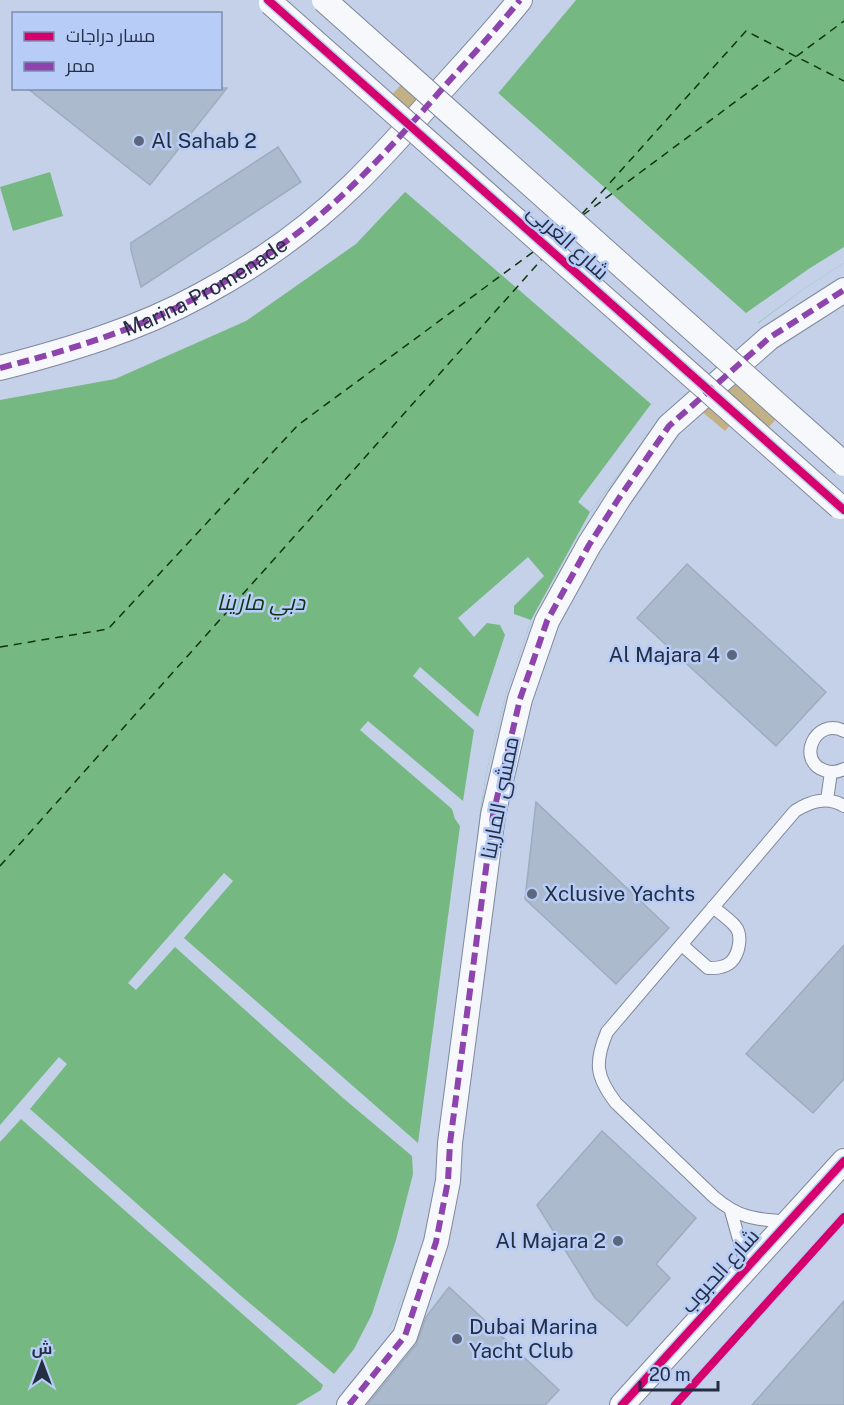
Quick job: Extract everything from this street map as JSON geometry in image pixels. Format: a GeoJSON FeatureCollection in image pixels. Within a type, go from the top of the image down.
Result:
{"type":"FeatureCollection","features":[{"type":"Feature","properties":{"kind":"street","name":"شارع الغربى"},"geometry":{"type":"LineString","coordinates":[[324,0],[844,464]]}},
{"type":"Feature","properties":{"kind":"street","name":"Marina Promenade"},"geometry":{"type":"LineString","coordinates":[[0,368],[72,349],[116,334],[200,295],[240,272],[307,225],[351,188],[520,0]]}},
{"type":"Feature","properties":{"kind":"street","name":"شارع الغربى"},"geometry":{"type":"LineString","coordinates":[[269,1],[842,508]]}},
{"type":"Feature","properties":{"kind":"street","name":"ممشى المارينا"},"geometry":{"type":"LineString","coordinates":[[350,1405],[405,1336],[436,1242],[448,1181],[450,1143],[493,815],[520,699],[547,621],[589,545],[669,426],[769,338],[844,290]]}},
{"type":"Feature","properties":{"kind":"street","name":"شارع الحبوب"},"geometry":{"type":"LineString","coordinates":[[621,1405],[844,1161]]}},
{"type":"Feature","properties":{"kind":"lane"},"geometry":{"type":"LineString","coordinates":[[842,727],[820,731],[810,746],[810,755],[814,764],[822,770],[831,772],[844,769]]}},
{"type":"Feature","properties":{"kind":"lane"},"geometry":{"type":"LineString","coordinates":[[827,800],[831,772]]}},
{"type":"Feature","properties":{"kind":"lane"},"geometry":{"type":"LineString","coordinates":[[789,1222],[749,1217],[731,1211],[616,1103],[604,1088],[599,1069],[600,1050],[608,1032],[795,811],[815,801],[827,800],[844,806]]}},
{"type":"Feature","properties":{"kind":"lane"},"geometry":{"type":"LineString","coordinates":[[682,945],[708,968],[719,968],[730,963],[736,955],[739,936],[736,927],[713,907]]}},
{"type":"Feature","properties":{"kind":"lane"},"geometry":{"type":"LineString","coordinates":[[731,1211],[747,1268]]}},
{"type":"Feature","properties":{"kind":"shaded area"},"geometry":{"type":"Polygon","coordinates":[[[409,76],[438,101],[415,127],[386,101],[409,76]]]}},
{"type":"Feature","properties":{"kind":"shaded area"},"geometry":{"type":"Polygon","coordinates":[[[744,359],[792,401],[769,427],[746,407],[725,431],[700,410],[744,359]]]}},
{"type":"Feature","properties":{"kind":"water","name":"دبي مارينا"},"geometry":{"type":"Polygon","coordinates":[[[576,0],[844,0],[844,263],[802,290],[739,338],[664,414],[590,512],[531,620],[507,690],[486,774],[415,1263],[390,1328],[338,1405],[0,1405],[0,400],[115,379],[246,321],[356,244],[500,91],[576,0]]]}},
{"type":"Feature","properties":{"kind":"water"},"geometry":{"type":"Polygon","coordinates":[[[50,172],[63,216],[13,231],[0,187],[50,172]]]}},
{"type":"Feature","properties":{"kind":"pier"},"geometry":{"type":"Polygon","coordinates":[[[496,91],[746,313],[844,247],[844,263],[802,290],[758,323],[760,325],[666,416],[663,415],[590,512],[578,502],[651,404],[403,190],[496,91]]]}},
{"type":"Feature","properties":{"kind":"pier"},"geometry":{"type":"Polygon","coordinates":[[[528,557],[544,576],[514,606],[514,614],[531,620],[507,690],[486,774],[444,1151],[428,1222],[390,1328],[374,1357],[338,1405],[296,1405],[321,1390],[323,1385],[21,1119],[0,1142],[0,1125],[59,1057],[67,1064],[30,1109],[240,1295],[334,1374],[354,1349],[372,1314],[396,1240],[413,1174],[412,1156],[343,1098],[175,947],[136,990],[128,983],[224,873],[233,881],[184,938],[418,1143],[460,826],[452,809],[360,730],[368,721],[463,801],[474,730],[413,676],[420,667],[478,717],[505,635],[500,625],[487,623],[474,637],[458,618],[528,557]]]}},
{"type":"Feature","properties":{"kind":"building","name":"Al Sahab 2"},"geometry":{"type":"Polygon","coordinates":[[[222,88],[227,88],[150,185],[30,90],[222,90],[222,88]]]}},
{"type":"Feature","properties":{"kind":"building"},"geometry":{"type":"Polygon","coordinates":[[[278,147],[301,182],[141,287],[131,243],[278,147]]]}},
{"type":"Feature","properties":{"kind":"building","name":"Al Majara 4"},"geometry":{"type":"Polygon","coordinates":[[[687,564],[826,692],[776,746],[637,618],[687,564]]]}},
{"type":"Feature","properties":{"kind":"building"},"geometry":{"type":"Polygon","coordinates":[[[536,802],[669,928],[616,984],[525,899],[536,802]]]}},
{"type":"Feature","properties":{"kind":"building"},"geometry":{"type":"Polygon","coordinates":[[[844,945],[844,1079],[813,1113],[746,1054],[844,945]]]}},
{"type":"Feature","properties":{"kind":"building","name":"Al Majara 2"},"geometry":{"type":"Polygon","coordinates":[[[602,1131],[696,1218],[656,1264],[670,1278],[627,1326],[595,1298],[537,1205],[602,1131]]]}},
{"type":"Feature","properties":{"kind":"building","name":"Dubai Marina Yacht Club"},"geometry":{"type":"Polygon","coordinates":[[[449,1287],[559,1390],[545,1405],[367,1405],[416,1345],[426,1317],[449,1287]]]}},
{"type":"Feature","properties":{"kind":"building"},"geometry":{"type":"Polygon","coordinates":[[[844,1301],[844,1405],[752,1405],[844,1301]]]}},
{"type":"Feature","properties":{"kind":"ferry route"},"geometry":{"type":"LineString","coordinates":[[583,215],[844,21]]}},
{"type":"Feature","properties":{"kind":"ferry route"},"geometry":{"type":"LineString","coordinates":[[582,214],[746,31],[844,81]]}},
{"type":"Feature","properties":{"kind":"ferry route"},"geometry":{"type":"LineString","coordinates":[[554,236],[564,228]]}},
{"type":"Feature","properties":{"kind":"ferry route"},"geometry":{"type":"LineString","coordinates":[[558,241],[567,231]]}},
{"type":"Feature","properties":{"kind":"ferry route"},"geometry":{"type":"LineString","coordinates":[[0,647],[108,629],[298,425],[533,252]]}},
{"type":"Feature","properties":{"kind":"ferry route"},"geometry":{"type":"LineString","coordinates":[[0,866],[543,258]]}},
{"type":"Feature","properties":{"kind":"marked path"},"geometry":{"type":"LineString","coordinates":[[0,368],[77,346],[152,319],[221,284],[280,246],[352,186],[409,126],[520,0]]}},
{"type":"Feature","properties":{"kind":"marked path"},"geometry":{"type":"LineString","coordinates":[[349,1405],[405,1336],[436,1242],[448,1181],[450,1143],[493,815],[520,699],[547,621],[589,545],[669,426],[769,338],[844,290]]}},
{"type":"Feature","properties":{"kind":"cycle path"},"geometry":{"type":"LineString","coordinates":[[268,0],[844,510]]}},
{"type":"Feature","properties":{"kind":"cycle path"},"geometry":{"type":"LineString","coordinates":[[622,1405],[844,1161]]}},
{"type":"Feature","properties":{"kind":"cycle path"},"geometry":{"type":"LineString","coordinates":[[675,1405],[844,1217]]}},
{"type":"Feature","properties":{"kind":"place","name":"Al Sahab 2"},"geometry":{"type":"Point","coordinates":[139,141]}},
{"type":"Feature","properties":{"kind":"place","name":"Al Majara 4"},"geometry":{"type":"Point","coordinates":[732,655]}},
{"type":"Feature","properties":{"kind":"place","name":"Xclusive Yachts"},"geometry":{"type":"Point","coordinates":[532,894]}},
{"type":"Feature","properties":{"kind":"place","name":"Al Majara 2"},"geometry":{"type":"Point","coordinates":[618,1241]}},
{"type":"Feature","properties":{"kind":"place","name":"Dubai Marina Yacht Club"},"geometry":{"type":"Point","coordinates":[457,1339]}}]}
